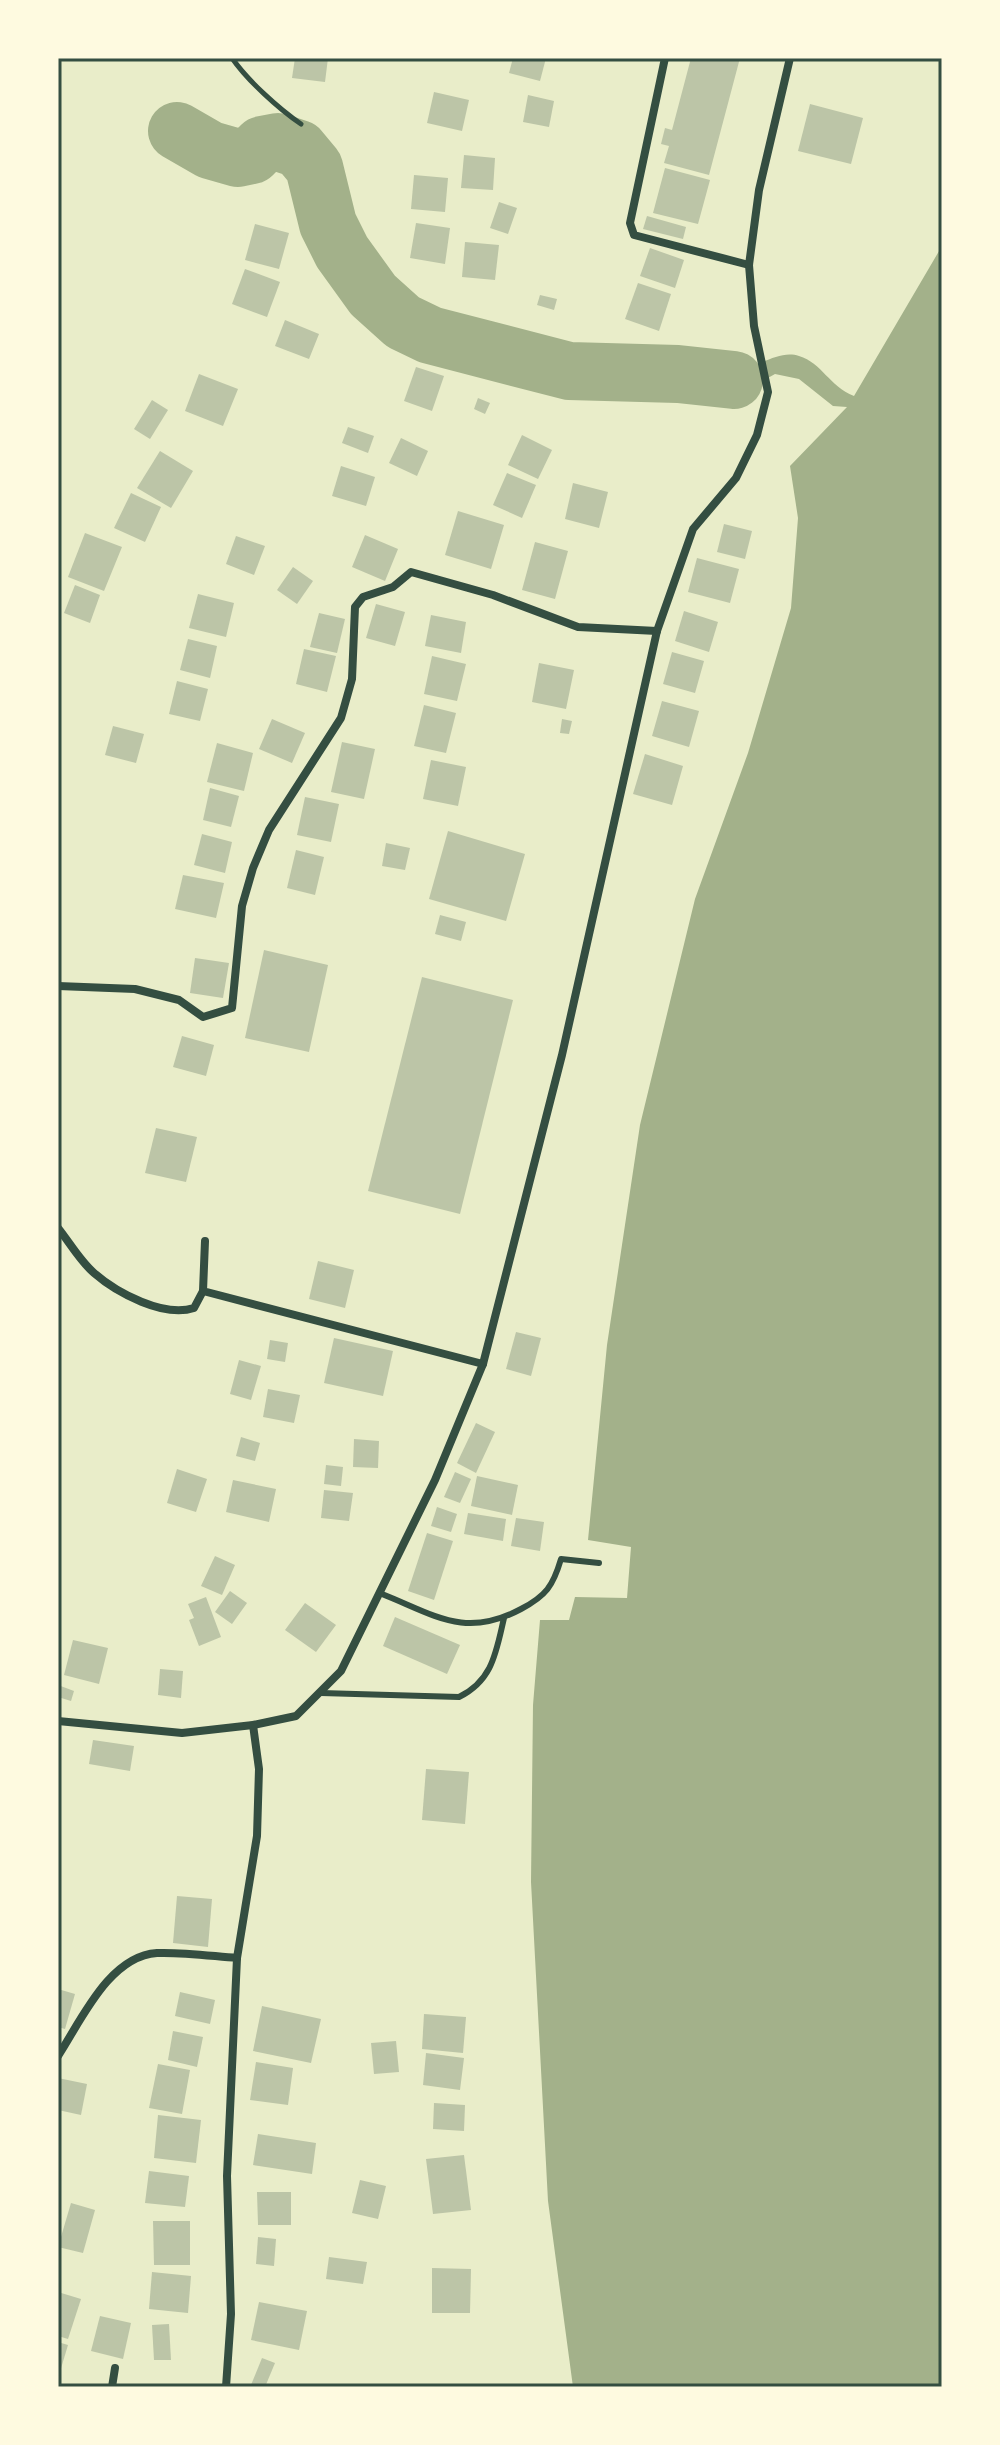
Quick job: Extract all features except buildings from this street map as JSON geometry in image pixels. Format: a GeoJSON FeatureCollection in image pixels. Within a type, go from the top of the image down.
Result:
{"type":"FeatureCollection","features":[{"type":"Feature","properties":{"kind":"street"},"geometry":{"type":"LineString","coordinates":[[665,58],[630,223],[634,235],[749,265]]}},
{"type":"Feature","properties":{"kind":"street"},"geometry":{"type":"LineString","coordinates":[[58,1721],[182,1733],[253,1725],[296,1716],[341,1671],[382,1594],[435,1480],[483,1364],[562,1055],[657,631],[693,529],[736,478],[757,435],[768,392],[754,326],[749,265],[759,190],[790,58]]}},
{"type":"Feature","properties":{"kind":"street"},"geometry":{"type":"LineString","coordinates":[[58,986],[135,989],[179,1000],[203,1017],[232,1008],[242,906],[253,868],[269,830],[341,718],[352,679],[355,607],[363,597],[393,587],[411,572],[493,595],[578,627],[657,631]]}},
{"type":"Feature","properties":{"kind":"street"},"geometry":{"type":"LineString","coordinates":[[58,1228],[92,1272],[110,1285],[179,1313],[194,1308],[203,1291],[205,1241]]}},
{"type":"Feature","properties":{"kind":"street"},"geometry":{"type":"LineString","coordinates":[[203,1291],[483,1364]]}},
{"type":"Feature","properties":{"kind":"street"},"geometry":{"type":"LineString","coordinates":[[226,2387],[231,2314],[227,2176],[237,1958],[257,1836],[259,1769],[253,1725]]}},
{"type":"Feature","properties":{"kind":"street"},"geometry":{"type":"LineString","coordinates":[[58,2056],[109,1980],[125,1964],[154,1953],[237,1958]]}},
{"type":"Feature","properties":{"kind":"street"},"geometry":{"type":"LineString","coordinates":[[112,2387],[115,2368]]}},
{"type":"Feature","properties":{"kind":"lane"},"geometry":{"type":"LineString","coordinates":[[382,1594],[454,1623],[476,1626],[504,1618],[545,1596],[558,1577],[561,1559],[599,1563]]}},
{"type":"Feature","properties":{"kind":"lane"},"geometry":{"type":"LineString","coordinates":[[321,1693],[459,1697],[476,1688],[492,1668],[504,1618]]}},
{"type":"Feature","properties":{"kind":"path"},"geometry":{"type":"LineString","coordinates":[[232,58],[262,88],[270,103],[301,124]]}},
{"type":"Feature","properties":{"kind":"shaded area"},"geometry":{"type":"Polygon","coordinates":[[[942,246],[942,2387],[573,2387],[548,2201],[531,1882],[533,1705],[540,1620],[569,1620],[575,1597],[627,1598],[631,1547],[588,1540],[607,1345],[640,1125],[695,899],[748,753],[791,608],[798,518],[790,466],[847,407],[833,406],[799,379],[775,374],[743,392],[726,395],[657,373],[734,370],[792,355],[807,359],[838,387],[854,396],[942,246]]]}},
{"type":"Feature","properties":{"kind":"waterway"},"geometry":{"type":"LineString","coordinates":[[177,131],[210,150],[238,158],[252,155],[262,145],[278,142],[299,149],[314,167],[328,224],[342,252],[373,295],[403,322],[430,335],[569,371],[678,374],[734,380]]}}]}
